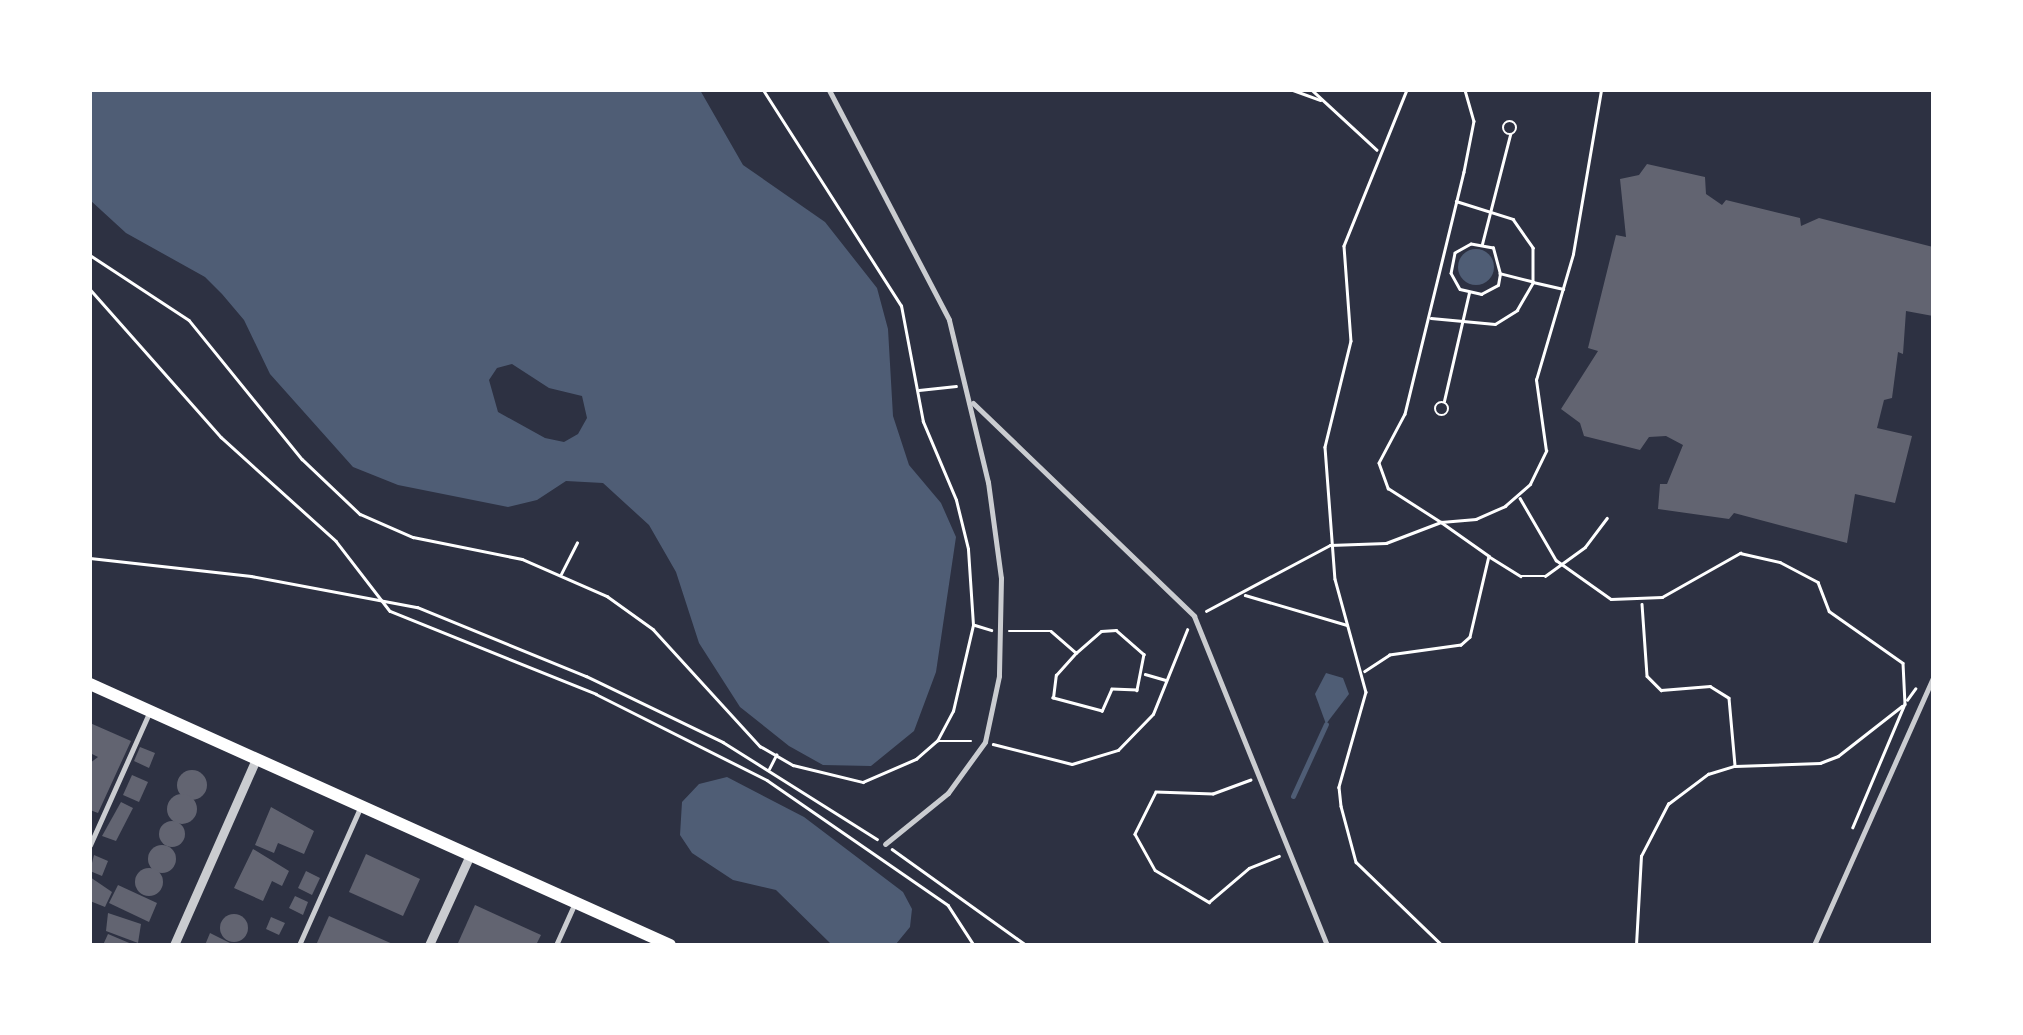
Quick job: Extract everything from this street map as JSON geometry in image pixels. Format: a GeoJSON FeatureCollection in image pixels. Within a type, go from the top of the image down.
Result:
{"type":"FeatureCollection","features":[{"type":"Feature","properties":{"kind":"main road"},"geometry":{"type":"LineString","coordinates":[[90,684],[670,945]]}},
{"type":"Feature","properties":{"kind":"street"},"geometry":{"type":"LineString","coordinates":[[174,945],[256,759]]}},
{"type":"Feature","properties":{"kind":"street"},"geometry":{"type":"LineString","coordinates":[[430,945],[470,855]]}},
{"type":"Feature","properties":{"kind":"lane"},"geometry":{"type":"LineString","coordinates":[[829,90],[932,285],[971,401],[1001,578],[995,706],[985,742],[948,793],[885,844]]}},
{"type":"Feature","properties":{"kind":"lane"},"geometry":{"type":"LineString","coordinates":[[971,401],[1194,616],[1327,945]]}},
{"type":"Feature","properties":{"kind":"lane"},"geometry":{"type":"LineString","coordinates":[[1814,945],[1933,678]]}},
{"type":"Feature","properties":{"kind":"lane"},"geometry":{"type":"LineString","coordinates":[[90,845],[150,711]]}},
{"type":"Feature","properties":{"kind":"lane"},"geometry":{"type":"LineString","coordinates":[[299,945],[361,806]]}},
{"type":"Feature","properties":{"kind":"lane"},"geometry":{"type":"LineString","coordinates":[[556,945],[576,902]]}},
{"type":"Feature","properties":{"kind":"path"},"geometry":{"type":"LineString","coordinates":[[90,255],[189,320],[302,458],[360,514],[413,537],[498,553],[561,575],[630,609],[747,733],[776,755],[832,779],[863,782],[895,772],[937,741],[960,689],[973,625],[968,549],[918,390],[904,318],[889,280],[790,140],[763,90]]}},
{"type":"Feature","properties":{"kind":"path"},"geometry":{"type":"LineString","coordinates":[[1294,90],[1323,100]]}},
{"type":"Feature","properties":{"kind":"path"},"geometry":{"type":"LineString","coordinates":[[1312,90],[1378,152]]}},
{"type":"Feature","properties":{"kind":"path"},"geometry":{"type":"LineString","coordinates":[[1408,90],[1378,152],[1344,246],[1351,341],[1325,448],[1330,546],[1348,626],[1364,672],[1356,740],[1339,787],[1349,840],[1372,884],[1442,945]]}},
{"type":"Feature","properties":{"kind":"path"},"geometry":{"type":"LineString","coordinates":[[1466,90],[1474,120],[1442,260],[1405,414],[1378,463],[1388,488],[1520,576],[1545,576],[1607,518]]}},
{"type":"Feature","properties":{"kind":"path"},"geometry":{"type":"LineString","coordinates":[[1441,522],[1491,515],[1520,497],[1546,451],[1536,380],[1564,289],[1602,90]]}},
{"type":"Feature","properties":{"kind":"path"},"geometry":{"type":"LineString","coordinates":[[1482,246],[1510,135]]}},
{"type":"Feature","properties":{"kind":"path"},"geometry":{"type":"LineString","coordinates":[[1428,318],[1460,325],[1503,320],[1533,282],[1528,238],[1513,219],[1456,200]]}},
{"type":"Feature","properties":{"kind":"path"},"geometry":{"type":"LineString","coordinates":[[1471,244],[1493,248],[1500,274],[1498,285],[1481,294],[1460,289],[1453,263],[1455,253],[1471,244]]}},
{"type":"Feature","properties":{"kind":"path"},"geometry":{"type":"LineString","coordinates":[[1442,260],[1453,263]]}},
{"type":"Feature","properties":{"kind":"path"},"geometry":{"type":"LineString","coordinates":[[1500,274],[1564,289]]}},
{"type":"Feature","properties":{"kind":"path"},"geometry":{"type":"LineString","coordinates":[[90,289],[220,437],[336,541],[390,612],[596,694],[766,780],[948,906],[974,945]]}},
{"type":"Feature","properties":{"kind":"path"},"geometry":{"type":"LineString","coordinates":[[1444,402],[1469,292]]}},
{"type":"Feature","properties":{"kind":"path"},"geometry":{"type":"LineString","coordinates":[[918,390],[966,384]]}},
{"type":"Feature","properties":{"kind":"path"},"geometry":{"type":"LineString","coordinates":[[1520,497],[1544,545],[1596,592],[1642,602],[1693,583],[1740,554],[1780,562],[1818,582],[1829,611],[1902,663],[1905,704]]}},
{"type":"Feature","properties":{"kind":"path"},"geometry":{"type":"LineString","coordinates":[[561,575],[577,543]]}},
{"type":"Feature","properties":{"kind":"path"},"geometry":{"type":"LineString","coordinates":[[1364,672],[1390,655],[1462,644],[1470,637],[1489,556]]}},
{"type":"Feature","properties":{"kind":"path"},"geometry":{"type":"LineString","coordinates":[[90,558],[380,596],[586,676],[768,770],[885,844],[1026,945]]}},
{"type":"Feature","properties":{"kind":"path"},"geometry":{"type":"LineString","coordinates":[[1244,594],[1348,626]]}},
{"type":"Feature","properties":{"kind":"path"},"geometry":{"type":"LineString","coordinates":[[1642,602],[1647,676],[1661,690],[1710,686],[1729,698],[1735,766]]}},
{"type":"Feature","properties":{"kind":"path"},"geometry":{"type":"LineString","coordinates":[[973,625],[1051,631],[1076,653]]}},
{"type":"Feature","properties":{"kind":"path"},"geometry":{"type":"LineString","coordinates":[[1116,630],[1144,654],[1144,674],[1133,694],[1106,694],[1102,711],[1053,698],[1056,676],[1076,653],[1101,631],[1116,630]]}},
{"type":"Feature","properties":{"kind":"path"},"geometry":{"type":"LineString","coordinates":[[1144,674],[1168,680]]}},
{"type":"Feature","properties":{"kind":"path"},"geometry":{"type":"LineString","coordinates":[[1853,834],[1856,812],[1912,688],[1926,694]]}},
{"type":"Feature","properties":{"kind":"path"},"geometry":{"type":"LineString","coordinates":[[1636,945],[1641,856],[1655,820],[1697,782],[1735,766],[1829,760],[1856,746],[1905,704]]}},
{"type":"Feature","properties":{"kind":"path"},"geometry":{"type":"LineString","coordinates":[[937,741],[985,742]]}},
{"type":"Feature","properties":{"kind":"path"},"geometry":{"type":"LineString","coordinates":[[768,770],[776,755]]}},
{"type":"Feature","properties":{"kind":"path"},"geometry":{"type":"LineString","coordinates":[[1256,777],[1213,794],[1156,792],[1135,834],[1156,870],[1208,902],[1249,868],[1288,851]]}},
{"type":"Feature","properties":{"kind":"water"},"geometry":{"type":"Polygon","coordinates":[[[90,90],[700,90],[743,165],[825,222],[877,288],[888,329],[893,416],[909,465],[941,503],[956,537],[936,672],[914,731],[871,766],[823,765],[789,746],[740,707],[699,643],[676,572],[649,525],[603,483],[566,481],[537,500],[508,507],[398,485],[353,467],[270,374],[244,320],[222,294],[205,277],[126,233],[90,200],[90,90]],[[512,364],[497,368],[489,380],[498,412],[545,438],[564,442],[578,434],[587,418],[582,396],[549,388],[512,364]]]}},
{"type":"Feature","properties":{"kind":"water"},"geometry":{"type":"Polygon","coordinates":[[[1476,249],[1489,254],[1494,267],[1489,280],[1476,285],[1463,280],[1458,267],[1463,254],[1476,249]]]}},
{"type":"Feature","properties":{"kind":"water"},"geometry":{"type":"Polygon","coordinates":[[[1326,673],[1343,678],[1349,694],[1326,724],[1315,694],[1326,673]]]}},
{"type":"Feature","properties":{"kind":"water"},"geometry":{"type":"Polygon","coordinates":[[[727,777],[804,817],[903,892],[912,909],[910,927],[896,944],[830,943],[776,890],[733,880],[692,853],[680,835],[682,802],[699,784],[727,777]]]}},
{"type":"Feature","properties":{"kind":"building"},"geometry":{"type":"Polygon","coordinates":[[[1647,164],[1705,177],[1706,194],[1722,205],[1726,200],[1800,218],[1801,226],[1819,218],[1933,247],[1933,316],[1906,311],[1903,354],[1898,352],[1892,398],[1884,400],[1877,428],[1912,436],[1895,503],[1855,494],[1847,543],[1734,513],[1729,519],[1658,509],[1660,484],[1667,484],[1683,445],[1666,436],[1649,437],[1640,450],[1584,436],[1580,423],[1561,409],[1598,351],[1588,348],[1616,235],[1626,237],[1620,179],[1639,175],[1647,164]]]}},
{"type":"Feature","properties":{"kind":"building"},"geometry":{"type":"Polygon","coordinates":[[[90,723],[131,741],[98,813],[90,810],[90,763],[98,757],[90,753],[90,723]]]}},
{"type":"Feature","properties":{"kind":"building"},"geometry":{"type":"Polygon","coordinates":[[[140,747],[155,753],[149,768],[134,761],[140,747]]]}},
{"type":"Feature","properties":{"kind":"building"},"geometry":{"type":"Polygon","coordinates":[[[192,770],[203,774],[207,785],[203,796],[192,800],[181,796],[177,785],[181,774],[192,770]]]}},
{"type":"Feature","properties":{"kind":"building"},"geometry":{"type":"Polygon","coordinates":[[[132,775],[148,782],[139,802],[123,795],[132,775]]]}},
{"type":"Feature","properties":{"kind":"building"},"geometry":{"type":"Polygon","coordinates":[[[182,794],[193,798],[197,809],[193,820],[182,824],[171,820],[167,809],[171,798],[182,794]]]}},
{"type":"Feature","properties":{"kind":"building"},"geometry":{"type":"Polygon","coordinates":[[[121,802],[133,808],[116,841],[102,836],[121,802]]]}},
{"type":"Feature","properties":{"kind":"building"},"geometry":{"type":"Polygon","coordinates":[[[271,807],[314,831],[304,854],[278,843],[274,853],[255,845],[271,807]]]}},
{"type":"Feature","properties":{"kind":"building"},"geometry":{"type":"Polygon","coordinates":[[[172,821],[181,825],[185,834],[181,843],[172,847],[163,843],[159,834],[163,825],[172,821]]]}},
{"type":"Feature","properties":{"kind":"building"},"geometry":{"type":"Polygon","coordinates":[[[162,845],[172,849],[176,859],[172,869],[162,873],[152,869],[148,859],[152,849],[162,845]]]}},
{"type":"Feature","properties":{"kind":"building"},"geometry":{"type":"Polygon","coordinates":[[[253,849],[289,871],[282,886],[272,881],[263,901],[234,888],[253,849]]]}},
{"type":"Feature","properties":{"kind":"building"},"geometry":{"type":"Polygon","coordinates":[[[366,854],[420,879],[403,916],[349,892],[366,854]]]}},
{"type":"Feature","properties":{"kind":"building"},"geometry":{"type":"Polygon","coordinates":[[[94,855],[108,861],[102,876],[90,871],[94,855]]]}},
{"type":"Feature","properties":{"kind":"building"},"geometry":{"type":"Polygon","coordinates":[[[149,868],[159,872],[163,882],[159,892],[149,896],[139,892],[135,882],[139,872],[149,868]]]}},
{"type":"Feature","properties":{"kind":"building"},"geometry":{"type":"Polygon","coordinates":[[[306,871],[320,878],[312,895],[298,888],[306,871]]]}},
{"type":"Feature","properties":{"kind":"building"},"geometry":{"type":"Polygon","coordinates":[[[90,877],[112,892],[105,907],[90,901],[90,877]]]}},
{"type":"Feature","properties":{"kind":"building"},"geometry":{"type":"Polygon","coordinates":[[[118,885],[157,903],[149,922],[109,903],[118,885]]]}},
{"type":"Feature","properties":{"kind":"building"},"geometry":{"type":"Polygon","coordinates":[[[295,896],[308,902],[303,915],[289,908],[295,896]]]}},
{"type":"Feature","properties":{"kind":"building"},"geometry":{"type":"Polygon","coordinates":[[[475,905],[541,935],[536,945],[458,943],[475,905]]]}},
{"type":"Feature","properties":{"kind":"building"},"geometry":{"type":"Polygon","coordinates":[[[108,913],[141,924],[138,943],[106,931],[108,913]]]}},
{"type":"Feature","properties":{"kind":"building"},"geometry":{"type":"Polygon","coordinates":[[[234,914],[244,918],[248,928],[244,938],[234,942],[224,938],[220,928],[224,918],[234,914]]]}},
{"type":"Feature","properties":{"kind":"building"},"geometry":{"type":"Polygon","coordinates":[[[329,916],[395,945],[316,945],[329,916]]]}},
{"type":"Feature","properties":{"kind":"building"},"geometry":{"type":"Polygon","coordinates":[[[271,917],[285,923],[279,935],[266,929],[271,917]]]}},
{"type":"Feature","properties":{"kind":"building"},"geometry":{"type":"Polygon","coordinates":[[[210,933],[234,945],[205,945],[210,933]]]}},
{"type":"Feature","properties":{"kind":"building"},"geometry":{"type":"Polygon","coordinates":[[[108,934],[134,945],[103,945],[108,934]]]}},
{"type":"Feature","properties":{"kind":"waterway"},"geometry":{"type":"LineString","coordinates":[[1293,796],[1326,724]]}}]}
